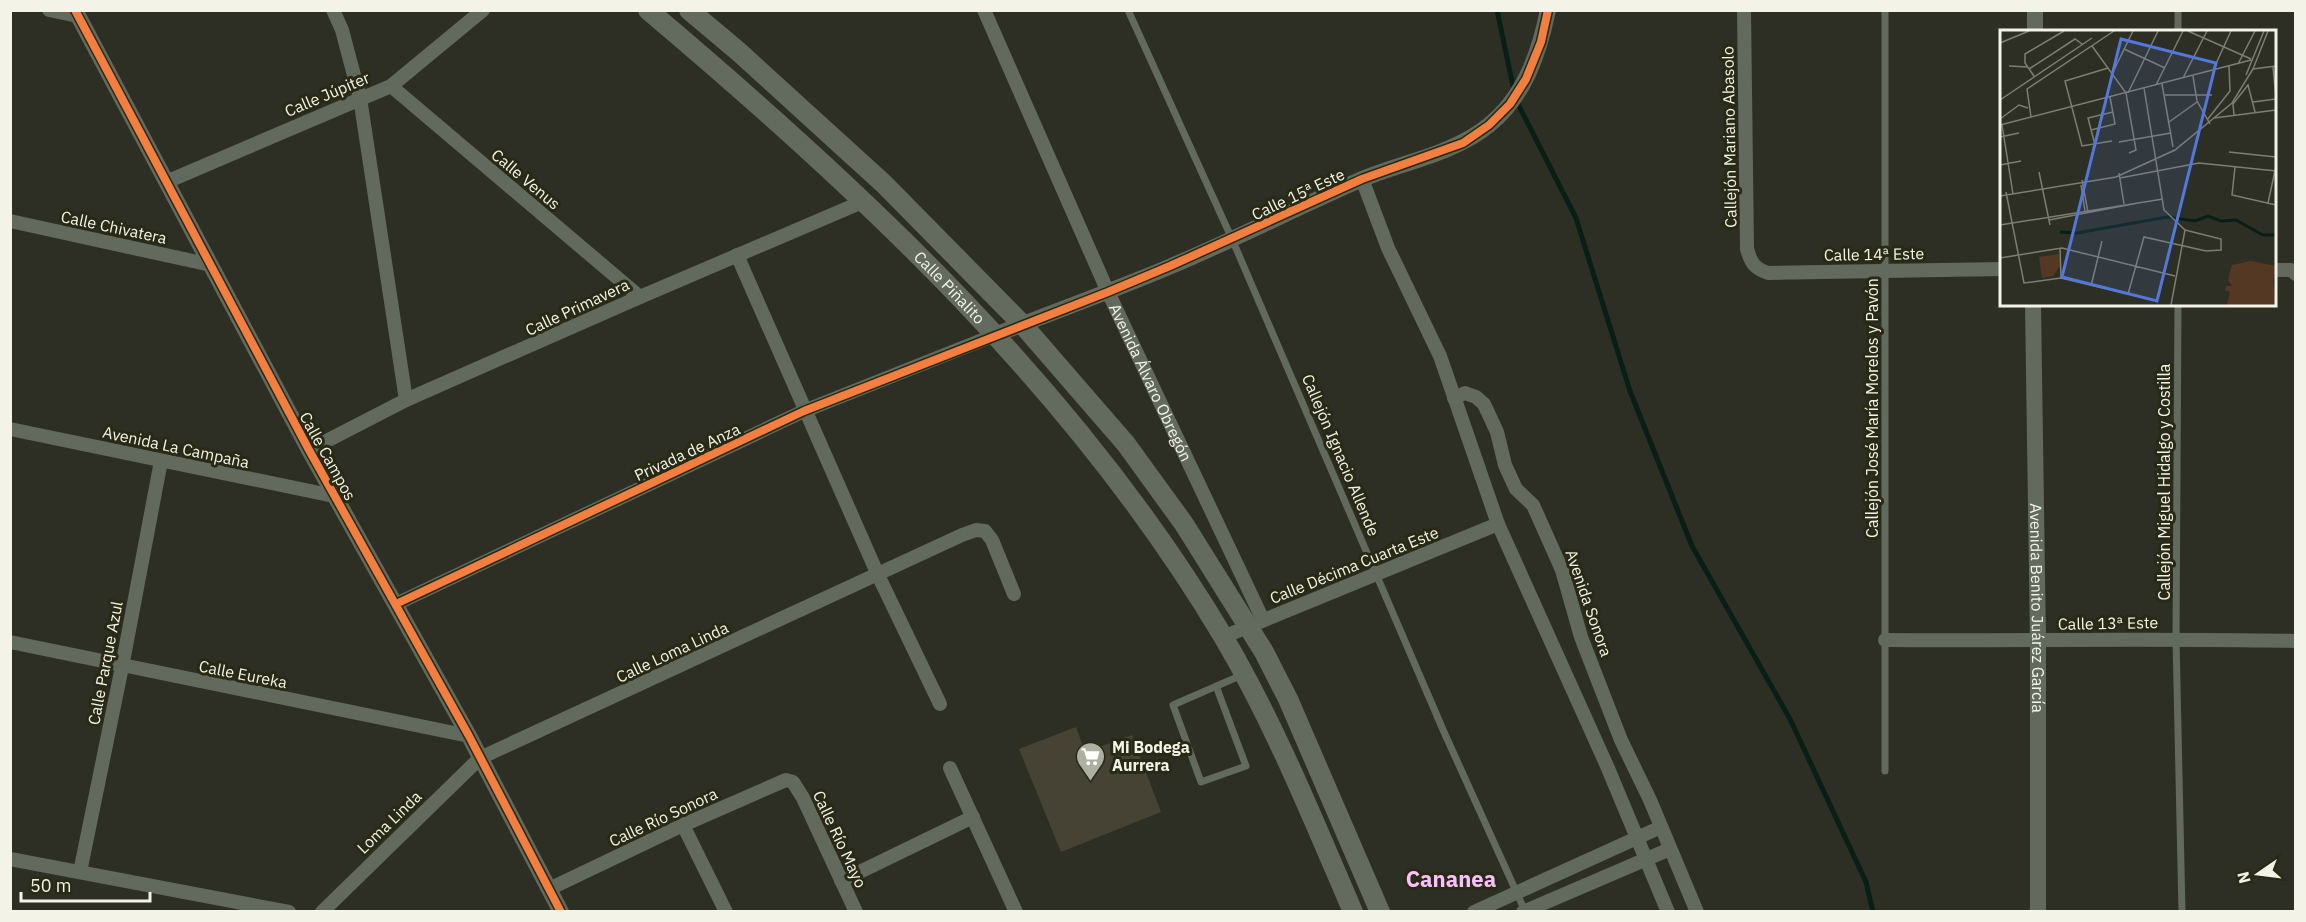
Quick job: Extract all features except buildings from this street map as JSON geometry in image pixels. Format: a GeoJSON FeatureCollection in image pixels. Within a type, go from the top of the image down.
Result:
{"type":"FeatureCollection","features":[{"type":"Feature","properties":{"kind":"main road","name":"Calle Piñalito"},"geometry":{"type":"LineString","coordinates":[[648,10],[721,72],[862,202],[995,335],[1103,463],[1160,540],[1223,637]]}},
{"type":"Feature","properties":{"kind":"main road","name":"Calle Piñalito"},"geometry":{"type":"LineString","coordinates":[[689,10],[739,52],[884,184],[1022,324],[1125,444],[1255,623]]}},
{"type":"Feature","properties":{"kind":"main road","name":"Avenida Álvaro Obregón"},"geometry":{"type":"LineString","coordinates":[[1255,623],[1264,652],[1288,699],[1380,912]]}},
{"type":"Feature","properties":{"kind":"main road"},"geometry":{"type":"LineString","coordinates":[[1223,637],[1267,714],[1353,912]]}},
{"type":"Feature","properties":{"kind":"street"},"geometry":{"type":"LineString","coordinates":[[49,10],[77,13]]}},
{"type":"Feature","properties":{"kind":"street"},"geometry":{"type":"LineString","coordinates":[[333,10],[342,30],[360,98],[406,400]]}},
{"type":"Feature","properties":{"kind":"street","name":"Calle Júpiter"},"geometry":{"type":"LineString","coordinates":[[166,182],[391,86],[483,10]]}},
{"type":"Feature","properties":{"kind":"street","name":"Avenida Álvaro Obregón"},"geometry":{"type":"LineString","coordinates":[[984,10],[1255,623]]}},
{"type":"Feature","properties":{"kind":"street","name":"Calle 15ª Este"},"geometry":{"type":"LineString","coordinates":[[995,335],[1108,292],[1232,239],[1362,179],[1463,143],[1489,125],[1510,104],[1526,79],[1542,42],[1548,10]]}},
{"type":"Feature","properties":{"kind":"street","name":"Callejón Mariano Abasolo"},"geometry":{"type":"LineString","coordinates":[[1744,10],[1750,262]]}},
{"type":"Feature","properties":{"kind":"street"},"geometry":{"type":"LineString","coordinates":[[2035,10],[2035,30]]}},
{"type":"Feature","properties":{"kind":"street","name":"Calle Campos"},"geometry":{"type":"LineString","coordinates":[[77,13],[309,450],[469,736],[561,912]]}},
{"type":"Feature","properties":{"kind":"street","name":"Calle Venus"},"geometry":{"type":"LineString","coordinates":[[391,86],[640,297]]}},
{"type":"Feature","properties":{"kind":"street"},"geometry":{"type":"LineString","coordinates":[[1362,179],[1392,258],[1440,356],[1498,524],[1606,766],[1668,912]]}},
{"type":"Feature","properties":{"kind":"street","name":"Calle Primavera"},"geometry":{"type":"LineString","coordinates":[[309,450],[406,400],[862,202]]}},
{"type":"Feature","properties":{"kind":"street","name":"Calle Chivatera"},"geometry":{"type":"LineString","coordinates":[[10,221],[211,266]]}},
{"type":"Feature","properties":{"kind":"street"},"geometry":{"type":"LineString","coordinates":[[737,255],[878,575],[940,704]]}},
{"type":"Feature","properties":{"kind":"street","name":"Calle 14ª Este"},"geometry":{"type":"LineString","coordinates":[[1750,262],[1757,269],[1768,273],[2000,269]]}},
{"type":"Feature","properties":{"kind":"street"},"geometry":{"type":"LineString","coordinates":[[2276,270],[2291,270],[2295,274]]}},
{"type":"Feature","properties":{"kind":"street","name":"Avenida Benito Juárez García"},"geometry":{"type":"LineString","coordinates":[[2033,306],[2038,641],[2038,912]]}},
{"type":"Feature","properties":{"kind":"street","name":"Privada de Anza"},"geometry":{"type":"LineString","coordinates":[[396,604],[804,411],[995,335]]}},
{"type":"Feature","properties":{"kind":"street","name":"Avenida Sonora"},"geometry":{"type":"LineString","coordinates":[[1454,398],[1465,393],[1476,397],[1484,404],[1497,432],[1505,465],[1516,489],[1533,506],[1562,570],[1581,637],[1621,740],[1697,912]]}},
{"type":"Feature","properties":{"kind":"street","name":"Avenida La Campaña"},"geometry":{"type":"LineString","coordinates":[[10,429],[334,496]]}},
{"type":"Feature","properties":{"kind":"street","name":"Calle Parque Azul"},"geometry":{"type":"LineString","coordinates":[[80,872],[122,667],[160,460]]}},
{"type":"Feature","properties":{"kind":"street","name":"Calle Décima Cuarta Este"},"geometry":{"type":"LineString","coordinates":[[1223,637],[1498,524]]}},
{"type":"Feature","properties":{"kind":"street","name":"Calle Loma Linda"},"geometry":{"type":"LineString","coordinates":[[480,758],[976,530],[986,531],[992,540],[1014,594]]}},
{"type":"Feature","properties":{"kind":"street","name":"Calle 13ª Este"},"geometry":{"type":"LineString","coordinates":[[1885,640],[2295,641]]}},
{"type":"Feature","properties":{"kind":"street","name":"Calle Eureka"},"geometry":{"type":"LineString","coordinates":[[10,642],[122,667],[469,736]]}},
{"type":"Feature","properties":{"kind":"street","name":"Loma Linda"},"geometry":{"type":"LineString","coordinates":[[322,912],[480,758]]}},
{"type":"Feature","properties":{"kind":"street"},"geometry":{"type":"LineString","coordinates":[[950,768],[1016,912]]}},
{"type":"Feature","properties":{"kind":"street","name":"Calle Río Sonora"},"geometry":{"type":"LineString","coordinates":[[549,889],[778,782],[786,780],[793,782]]}},
{"type":"Feature","properties":{"kind":"street","name":"Calle Río Mayo"},"geometry":{"type":"LineString","coordinates":[[793,782],[856,912]]}},
{"type":"Feature","properties":{"kind":"street"},"geometry":{"type":"LineString","coordinates":[[841,881],[973,817]]}},
{"type":"Feature","properties":{"kind":"street"},"geometry":{"type":"LineString","coordinates":[[683,825],[726,912]]}},
{"type":"Feature","properties":{"kind":"street"},"geometry":{"type":"LineString","coordinates":[[1474,912],[1661,827]]}},
{"type":"Feature","properties":{"kind":"street"},"geometry":{"type":"LineString","coordinates":[[1524,911],[1670,849]]}},
{"type":"Feature","properties":{"kind":"street"},"geometry":{"type":"LineString","coordinates":[[10,859],[289,912]]}},
{"type":"Feature","properties":{"kind":"lane","name":"Callejón Ignacio Allende"},"geometry":{"type":"LineString","coordinates":[[1128,10],[1232,239],[1444,732],[1524,911]]}},
{"type":"Feature","properties":{"kind":"lane","name":"Callejón José María Morelos y Pavón"},"geometry":{"type":"LineString","coordinates":[[1885,10],[1885,771]]}},
{"type":"Feature","properties":{"kind":"lane"},"geometry":{"type":"LineString","coordinates":[[2178,10],[2178,30]]}},
{"type":"Feature","properties":{"kind":"lane","name":"Callejón Miguel Hidalgo y Costilla"},"geometry":{"type":"LineString","coordinates":[[2178,306],[2176,639],[2182,912]]}},
{"type":"Feature","properties":{"kind":"lane"},"geometry":{"type":"LineString","coordinates":[[1216,686],[1246,766],[1201,782],[1173,705],[1216,686],[1244,674]]}},
{"type":"Feature","properties":{"kind":"waterway"},"geometry":{"type":"LineString","coordinates":[[1497,10],[1514,91]]}},
{"type":"Feature","properties":{"kind":"waterway"},"geometry":{"type":"LineString","coordinates":[[1516,100],[1576,218],[1630,391],[1692,546],[1790,719],[1866,882],[1873,912]]}},
{"type":"Feature","properties":{"kind":"cycle path"},"geometry":{"type":"LineString","coordinates":[[75,10],[309,450],[469,736],[561,912]]}},
{"type":"Feature","properties":{"kind":"cycle path"},"geometry":{"type":"LineString","coordinates":[[396,604],[804,411],[1108,292],[1362,179],[1463,143],[1489,125],[1510,104],[1526,79],[1541,42],[1548,10]]}},
{"type":"Feature","properties":{"kind":"place","name":"Mi Bodega Aurrera"},"geometry":{"type":"Point","coordinates":[1091,782]}},
{"type":"Feature","properties":{"kind":"district","name":"Cananea"},"geometry":{"type":"Point","coordinates":[1451,879]}}]}
